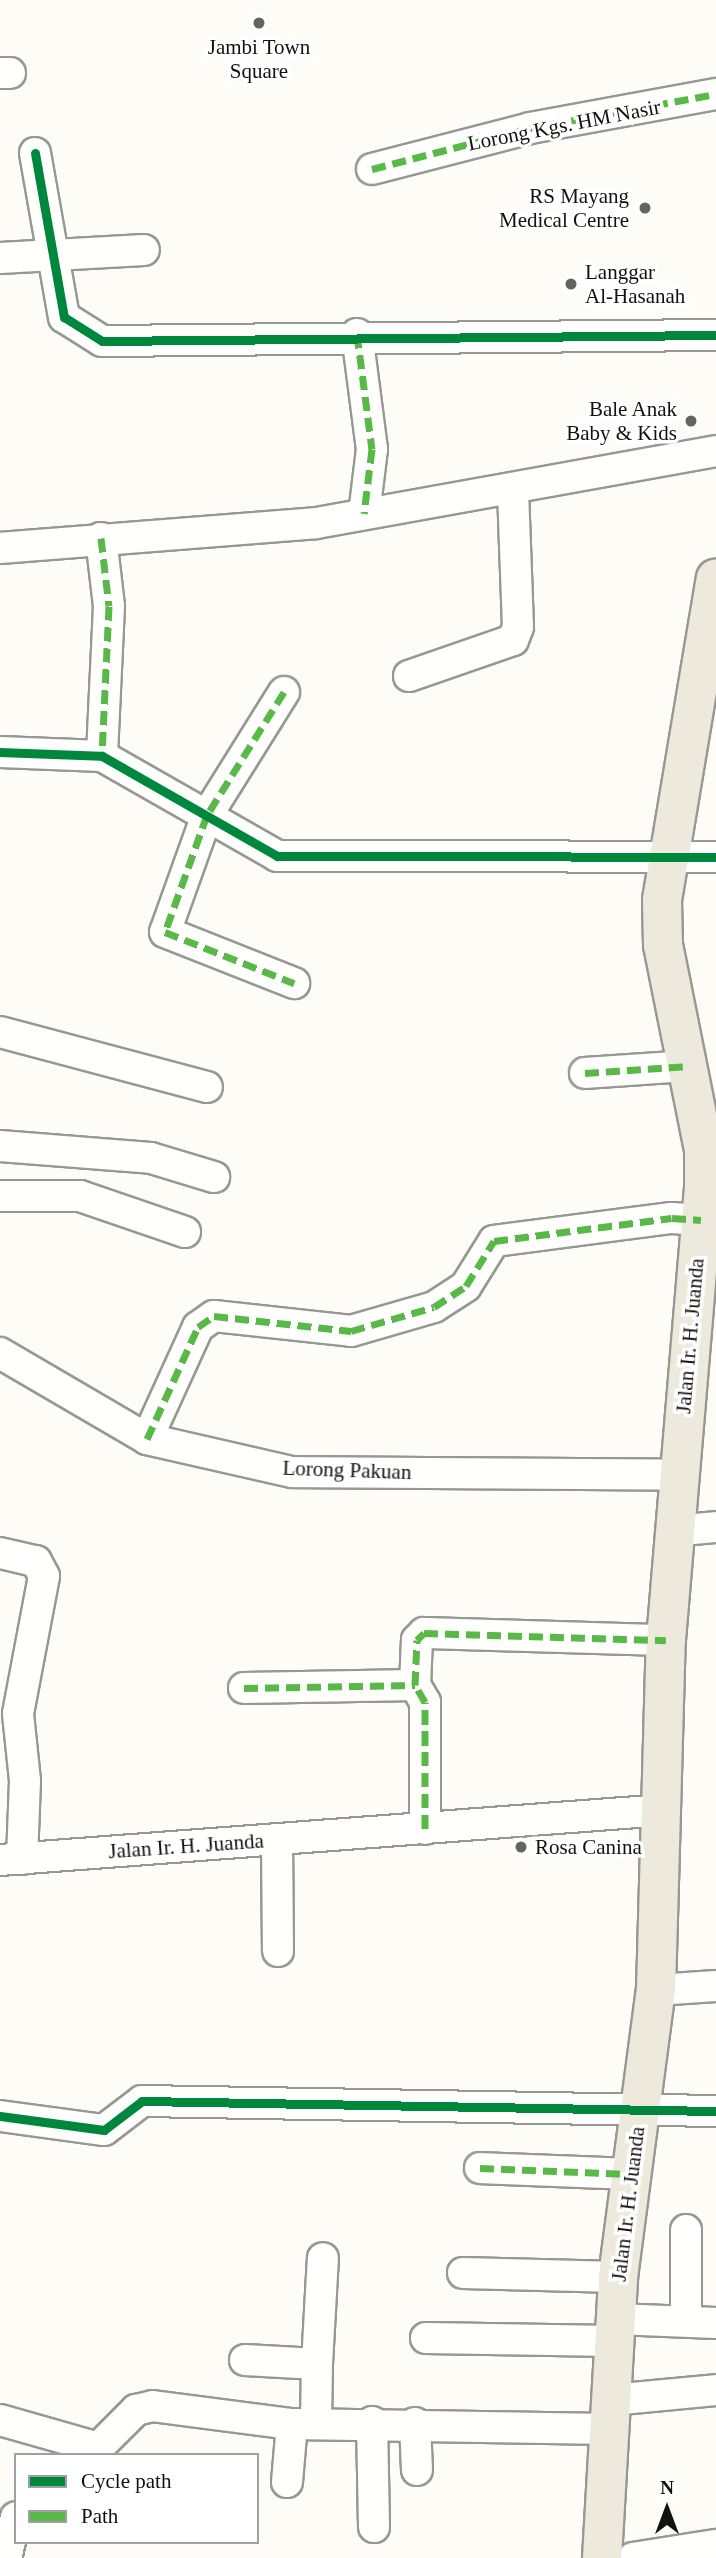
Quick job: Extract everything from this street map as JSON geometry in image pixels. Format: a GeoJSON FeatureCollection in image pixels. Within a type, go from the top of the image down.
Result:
{"type":"FeatureCollection","features":[{"type":"Feature","properties":{"kind":"main road","name":"Jalan Ir. H. Juanda"},"geometry":{"type":"LineString","coordinates":[[602,2558],[618,2277],[629,2174],[642,2107],[656,1990],[664,1810],[666,1640],[678,1475],[710,1149],[663,945],[665,854],[716,578]]}},
{"type":"Feature","properties":{"kind":"street","name":"Lorong Kgs. HM Nasir"},"geometry":{"type":"LineString","coordinates":[[372,169],[530,128],[716,94]]}},
{"type":"Feature","properties":{"kind":"street"},"geometry":{"type":"LineString","coordinates":[[36,153],[64,317],[102,341],[164,345],[357,334],[716,335]]}},
{"type":"Feature","properties":{"kind":"street"},"geometry":{"type":"LineString","coordinates":[[0,258],[51,253],[144,250]]}},
{"type":"Feature","properties":{"kind":"street"},"geometry":{"type":"LineString","coordinates":[[357,334],[371,439],[364,514]]}},
{"type":"Feature","properties":{"kind":"street"},"geometry":{"type":"LineString","coordinates":[[0,548],[364,514],[513,490],[716,451]]}},
{"type":"Feature","properties":{"kind":"street"},"geometry":{"type":"LineString","coordinates":[[408,676],[513,640],[518,628],[513,490]]}},
{"type":"Feature","properties":{"kind":"street"},"geometry":{"type":"LineString","coordinates":[[101,538],[109,606],[102,756]]}},
{"type":"Feature","properties":{"kind":"street"},"geometry":{"type":"LineString","coordinates":[[284,692],[207,815],[165,932],[294,983]]}},
{"type":"Feature","properties":{"kind":"street"},"geometry":{"type":"LineString","coordinates":[[0,752],[102,756],[207,815],[248,842],[292,858],[320,852],[665,854],[716,857]]}},
{"type":"Feature","properties":{"kind":"street"},"geometry":{"type":"LineString","coordinates":[[0,1032],[207,1087]]}},
{"type":"Feature","properties":{"kind":"street"},"geometry":{"type":"LineString","coordinates":[[584,1073],[689,1066]]}},
{"type":"Feature","properties":{"kind":"street"},"geometry":{"type":"LineString","coordinates":[[0,1146],[151,1158],[214,1177]]}},
{"type":"Feature","properties":{"kind":"street"},"geometry":{"type":"LineString","coordinates":[[0,1196],[80,1196],[185,1232]]}},
{"type":"Feature","properties":{"kind":"street"},"geometry":{"type":"LineString","coordinates":[[146,1438],[198,1328],[214,1316],[351,1331],[444,1300],[479,1272],[494,1241],[671,1218],[701,1220]]}},
{"type":"Feature","properties":{"kind":"street","name":"Lorong Pakuan"},"geometry":{"type":"LineString","coordinates":[[0,1353],[146,1438],[304,1473],[678,1475]]}},
{"type":"Feature","properties":{"kind":"street"},"geometry":{"type":"LineString","coordinates":[[673,1531],[716,1527]]}},
{"type":"Feature","properties":{"kind":"street"},"geometry":{"type":"LineString","coordinates":[[0,1553],[36,1561],[44,1576],[18,1714],[25,1781],[11,1859]]}},
{"type":"Feature","properties":{"kind":"street"},"geometry":{"type":"LineString","coordinates":[[425,1829],[425,1702],[415,1685],[417,1640],[434,1629],[666,1640]]}},
{"type":"Feature","properties":{"kind":"street"},"geometry":{"type":"LineString","coordinates":[[244,1688],[415,1685]]}},
{"type":"Feature","properties":{"kind":"street","name":"Jalan Ir. H. Juanda"},"geometry":{"type":"LineString","coordinates":[[11,1859],[664,1810]]}},
{"type":"Feature","properties":{"kind":"street"},"geometry":{"type":"LineString","coordinates":[[277,1839],[278,1951]]}},
{"type":"Feature","properties":{"kind":"street"},"geometry":{"type":"LineString","coordinates":[[656,1990],[716,1986]]}},
{"type":"Feature","properties":{"kind":"street"},"geometry":{"type":"LineString","coordinates":[[0,2116],[104,2130],[142,2101],[642,2107],[716,2112]]}},
{"type":"Feature","properties":{"kind":"street"},"geometry":{"type":"LineString","coordinates":[[480,2168],[629,2174]]}},
{"type":"Feature","properties":{"kind":"street"},"geometry":{"type":"LineString","coordinates":[[686,2230],[686,2321]]}},
{"type":"Feature","properties":{"kind":"street"},"geometry":{"type":"LineString","coordinates":[[287,2482],[304,2424],[317,2364],[323,2258]]}},
{"type":"Feature","properties":{"kind":"street"},"geometry":{"type":"LineString","coordinates":[[463,2273],[618,2277]]}},
{"type":"Feature","properties":{"kind":"street"},"geometry":{"type":"LineString","coordinates":[[426,2338],[615,2330],[686,2321],[716,2323]]}},
{"type":"Feature","properties":{"kind":"street"},"geometry":{"type":"LineString","coordinates":[[245,2360],[317,2364]]}},
{"type":"Feature","properties":{"kind":"street"},"geometry":{"type":"LineString","coordinates":[[0,2420],[36,2444],[98,2448],[136,2410],[153,2406],[304,2424],[415,2423],[610,2414],[716,2390]]}},
{"type":"Feature","properties":{"kind":"street"},"geometry":{"type":"LineString","coordinates":[[372,2422],[374,2527]]}},
{"type":"Feature","properties":{"kind":"street"},"geometry":{"type":"LineString","coordinates":[[415,2423],[417,2470]]}},
{"type":"Feature","properties":{"kind":"street"},"geometry":{"type":"LineString","coordinates":[[6,2558],[14,2525]]}},
{"type":"Feature","properties":{"kind":"street"},"geometry":{"type":"LineString","coordinates":[[633,2558],[716,2545]]}},
{"type":"Feature","properties":{"kind":"marked path"},"geometry":{"type":"LineString","coordinates":[[372,169],[530,128],[716,94]]}},
{"type":"Feature","properties":{"kind":"marked path"},"geometry":{"type":"LineString","coordinates":[[357,334],[372,449],[364,514]]}},
{"type":"Feature","properties":{"kind":"marked path"},"geometry":{"type":"LineString","coordinates":[[101,538],[109,606],[102,756]]}},
{"type":"Feature","properties":{"kind":"marked path"},"geometry":{"type":"LineString","coordinates":[[284,692],[207,815],[165,932],[294,983]]}},
{"type":"Feature","properties":{"kind":"marked path"},"geometry":{"type":"LineString","coordinates":[[585,1073],[689,1066]]}},
{"type":"Feature","properties":{"kind":"marked path"},"geometry":{"type":"LineString","coordinates":[[147,1439],[198,1327],[214,1316],[351,1331],[434,1307],[466,1286],[494,1241],[672,1218],[701,1220]]}},
{"type":"Feature","properties":{"kind":"marked path"},"geometry":{"type":"LineString","coordinates":[[425,1829],[425,1702],[415,1685],[417,1640],[424,1633],[666,1640]]}},
{"type":"Feature","properties":{"kind":"marked path"},"geometry":{"type":"LineString","coordinates":[[244,1688],[415,1685]]}},
{"type":"Feature","properties":{"kind":"marked path"},"geometry":{"type":"LineString","coordinates":[[480,2168],[629,2174]]}},
{"type":"Feature","properties":{"kind":"cycle path"},"geometry":{"type":"LineString","coordinates":[[35,153],[64,317],[102,341],[716,335]]}},
{"type":"Feature","properties":{"kind":"cycle path"},"geometry":{"type":"LineString","coordinates":[[0,752],[102,756],[277,856],[716,857]]}},
{"type":"Feature","properties":{"kind":"cycle path"},"geometry":{"type":"LineString","coordinates":[[0,2116],[104,2130],[142,2101],[716,2111]]}},
{"type":"Feature","properties":{"kind":"place","name":"Jambi Town Square"},"geometry":{"type":"Point","coordinates":[259,23]}},
{"type":"Feature","properties":{"kind":"place","name":"RS Mayang Medical Centre"},"geometry":{"type":"Point","coordinates":[645,208]}},
{"type":"Feature","properties":{"kind":"place","name":"Langgar Al-Hasanah"},"geometry":{"type":"Point","coordinates":[571,284]}},
{"type":"Feature","properties":{"kind":"place","name":"Bale Anak Baby & Kids"},"geometry":{"type":"Point","coordinates":[691,421]}},
{"type":"Feature","properties":{"kind":"place","name":"Rosa Canina"},"geometry":{"type":"Point","coordinates":[521,1847]}}]}
